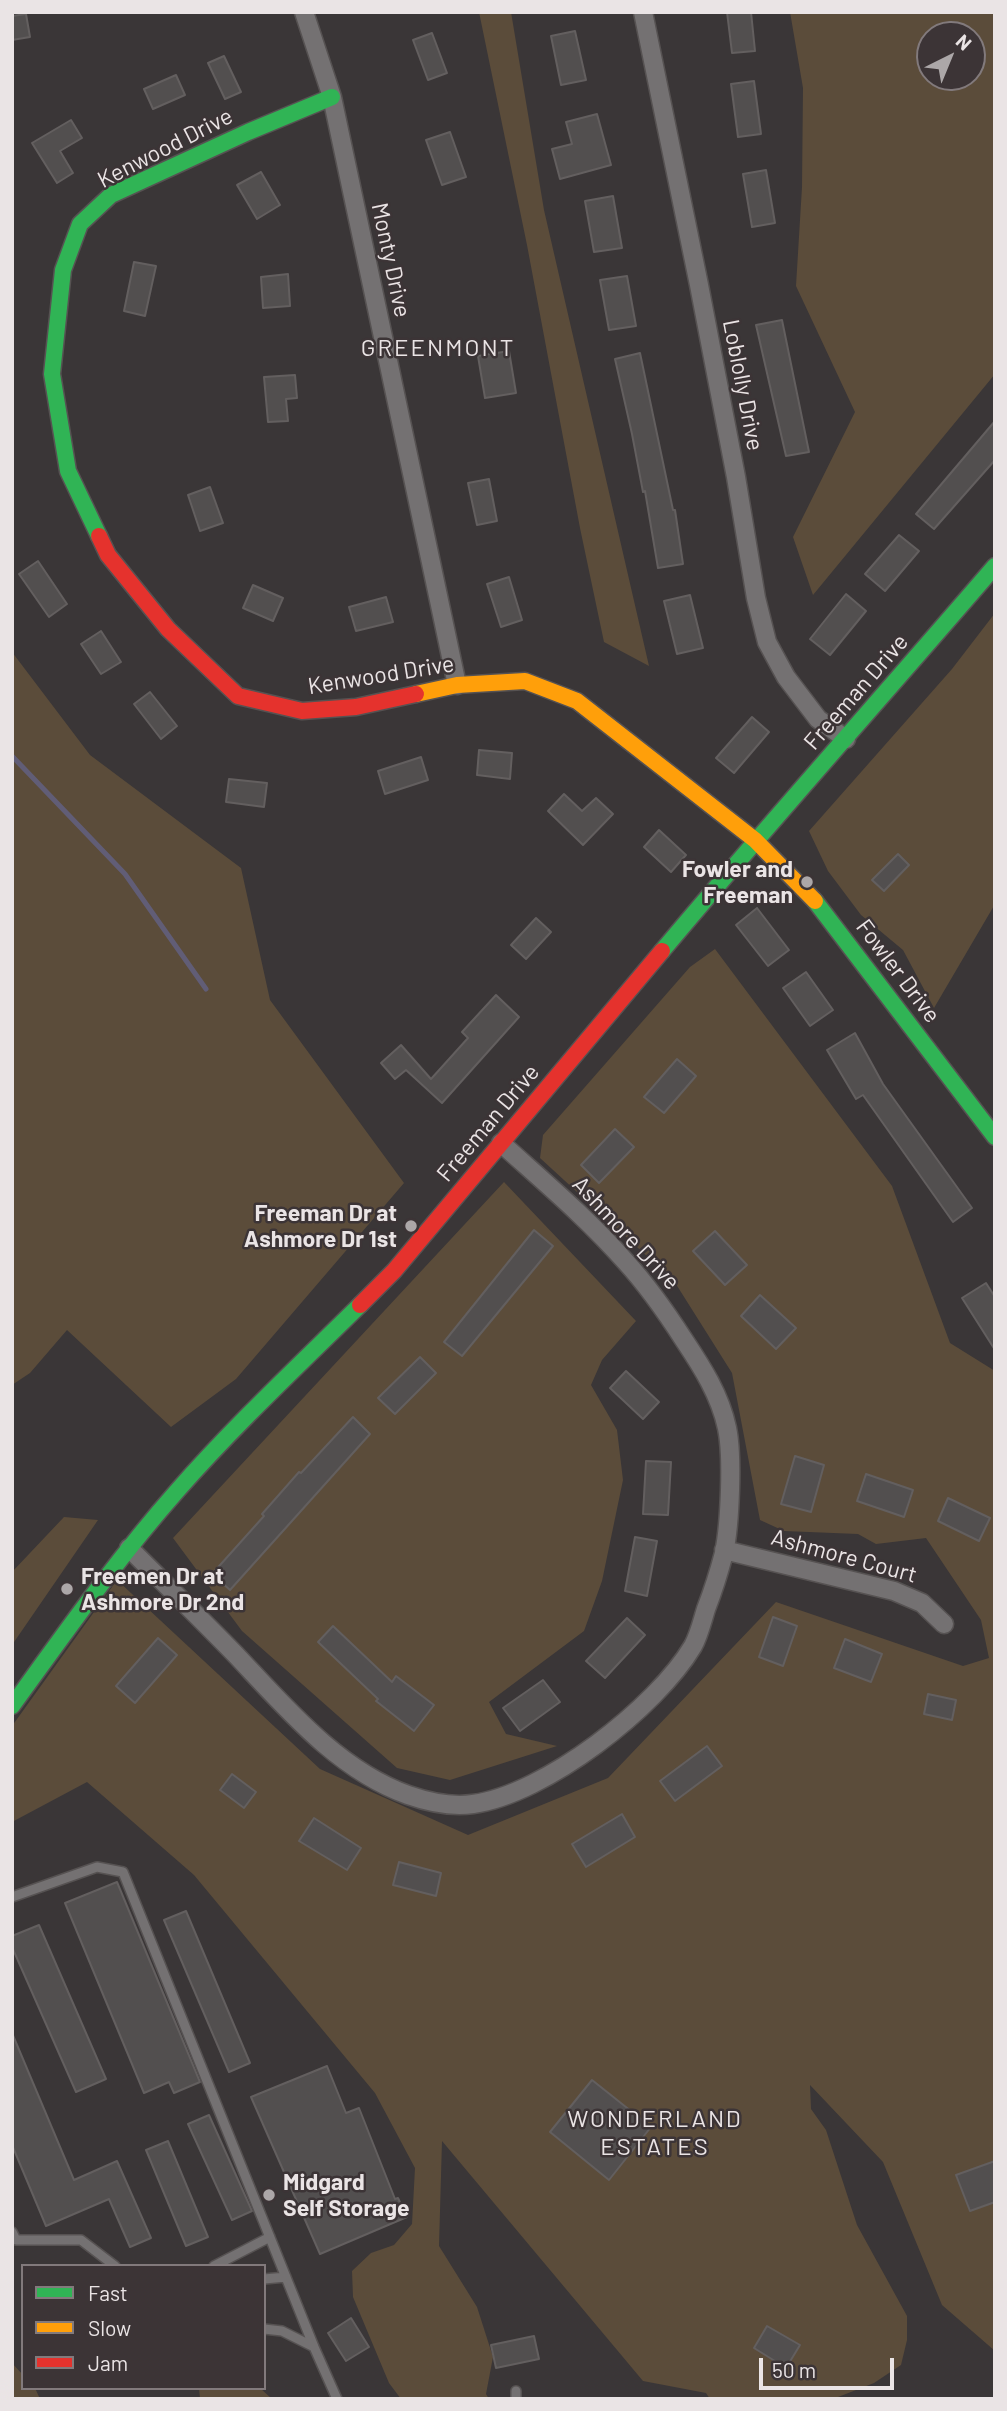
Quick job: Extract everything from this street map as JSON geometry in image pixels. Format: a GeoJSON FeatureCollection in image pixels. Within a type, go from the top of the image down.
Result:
{"type":"FeatureCollection","features":[{"type":"Feature","properties":{"kind":"street","name":"Monty Drive"},"geometry":{"type":"LineString","coordinates":[[304,12],[331,97],[457,685]]}},
{"type":"Feature","properties":{"kind":"street","name":"Loblolly Drive"},"geometry":{"type":"LineString","coordinates":[[643,12],[705,312],[756,598],[767,642],[786,677],[818,719],[846,739]]}},
{"type":"Feature","properties":{"kind":"street","name":"Kenwood Drive"},"geometry":{"type":"LineString","coordinates":[[331,97],[111,195],[80,224],[63,270],[52,374],[68,471],[108,555],[168,629],[238,696],[302,712],[356,707],[457,685],[525,681],[577,701],[755,840]]}},
{"type":"Feature","properties":{"kind":"street","name":"Freeman Drive"},"geometry":{"type":"LineString","coordinates":[[12,1706],[129,1548],[202,1463],[394,1271],[755,840],[995,566]]}},
{"type":"Feature","properties":{"kind":"street","name":"Fowler Drive"},"geometry":{"type":"LineString","coordinates":[[755,840],[823,909],[995,1137]]}},
{"type":"Feature","properties":{"kind":"street","name":"Ashmore Drive"},"geometry":{"type":"LineString","coordinates":[[129,1548],[322,1743],[369,1777],[406,1794],[437,1803],[472,1804],[506,1795],[563,1766],[623,1724],[653,1698],[677,1671],[695,1643],[724,1550],[730,1467],[727,1429],[706,1373],[661,1305],[589,1223],[501,1143]]}},
{"type":"Feature","properties":{"kind":"street","name":"Ashmore Court"},"geometry":{"type":"LineString","coordinates":[[724,1550],[894,1591],[922,1603],[944,1624]]}},
{"type":"Feature","properties":{"kind":"lane"},"geometry":{"type":"LineString","coordinates":[[12,1897],[97,1867],[123,1871],[337,2399]]}},
{"type":"Feature","properties":{"kind":"lane"},"geometry":{"type":"LineString","coordinates":[[12,2232],[16,2240],[81,2240],[112,2264]]}},
{"type":"Feature","properties":{"kind":"lane"},"geometry":{"type":"LineString","coordinates":[[218,2264],[270,2237]]}},
{"type":"Feature","properties":{"kind":"lane"},"geometry":{"type":"LineString","coordinates":[[266,2279],[286,2277]]}},
{"type":"Feature","properties":{"kind":"lane"},"geometry":{"type":"LineString","coordinates":[[266,2329],[282,2331],[314,2347]]}},
{"type":"Feature","properties":{"kind":"shaded area"},"geometry":{"type":"Polygon","coordinates":[[[479,12],[511,12],[544,210],[649,666],[604,642],[479,12]]]}},
{"type":"Feature","properties":{"kind":"shaded area"},"geometry":{"type":"Polygon","coordinates":[[[790,12],[995,12],[995,374],[813,595],[793,537],[855,412],[796,286],[802,187],[803,88],[790,12]]]}},
{"type":"Feature","properties":{"kind":"shaded area"},"geometry":{"type":"Polygon","coordinates":[[[995,613],[995,904],[934,1008],[903,950],[861,915],[828,871],[809,831],[952,669],[995,613]]]}},
{"type":"Feature","properties":{"kind":"shaded area"},"geometry":{"type":"Polygon","coordinates":[[[12,652],[90,755],[241,868],[270,1000],[404,1183],[236,1379],[171,1427],[67,1330],[30,1373],[12,1385],[12,652]]]}},
{"type":"Feature","properties":{"kind":"shaded area"},"geometry":{"type":"Polygon","coordinates":[[[715,949],[892,1186],[950,1343],[995,1371],[995,2351],[942,2305],[883,2162],[810,2085],[811,2109],[826,2130],[857,2225],[907,2316],[907,2340],[901,2365],[874,2383],[833,2399],[710,2399],[706,2393],[643,2381],[442,2141],[439,2246],[477,2307],[493,2357],[486,2394],[489,2399],[401,2399],[389,2383],[353,2297],[352,2271],[371,2253],[394,2245],[412,2224],[415,2168],[375,2093],[194,1875],[87,1782],[12,1822],[12,1726],[117,1580],[320,1769],[468,1835],[608,1778],[776,1602],[963,1666],[989,1658],[981,1620],[926,1538],[876,1544],[858,1534],[784,1531],[760,1520],[732,1373],[674,1281],[540,1158],[543,1135],[690,967],[715,949]]]}},
{"type":"Feature","properties":{"kind":"shaded area"},"geometry":{"type":"Polygon","coordinates":[[[504,1182],[636,1321],[602,1360],[591,1385],[617,1430],[623,1480],[602,1581],[584,1631],[489,1702],[506,1734],[557,1746],[450,1780],[397,1768],[242,1631],[173,1538],[504,1182]]]}},
{"type":"Feature","properties":{"kind":"shaded area"},"geometry":{"type":"Polygon","coordinates":[[[64,1517],[98,1520],[12,1645],[12,1572],[64,1517]]]}},
{"type":"Feature","properties":{"kind":"shaded area"},"geometry":{"type":"Polygon","coordinates":[[[12,2363],[21,2373],[21,2390],[36,2390],[40,2399],[12,2399],[12,2363]]]}},
{"type":"Feature","properties":{"kind":"shaded area"},"geometry":{"type":"Polygon","coordinates":[[[199,2390],[262,2390],[272,2399],[200,2399],[199,2390]]]}},
{"type":"Feature","properties":{"kind":"building"},"geometry":{"type":"Polygon","coordinates":[[[727,12],[751,12],[755,51],[732,53],[727,12]]]}},
{"type":"Feature","properties":{"kind":"building"},"geometry":{"type":"Polygon","coordinates":[[[26,14],[30,37],[12,40],[12,16],[26,14]]]}},
{"type":"Feature","properties":{"kind":"building"},"geometry":{"type":"Polygon","coordinates":[[[575,31],[586,80],[561,85],[551,36],[575,31]]]}},
{"type":"Feature","properties":{"kind":"building"},"geometry":{"type":"Polygon","coordinates":[[[432,33],[447,73],[428,80],[413,40],[432,33]]]}},
{"type":"Feature","properties":{"kind":"building"},"geometry":{"type":"Polygon","coordinates":[[[224,56],[241,92],[225,99],[208,63],[224,56]]]}},
{"type":"Feature","properties":{"kind":"building"},"geometry":{"type":"Polygon","coordinates":[[[176,75],[185,95],[153,109],[144,89],[176,75]]]}},
{"type":"Feature","properties":{"kind":"building"},"geometry":{"type":"Polygon","coordinates":[[[754,81],[761,134],[738,137],[731,84],[754,81]]]}},
{"type":"Feature","properties":{"kind":"building"},"geometry":{"type":"Polygon","coordinates":[[[597,114],[611,165],[560,179],[552,149],[572,144],[566,122],[597,114]]]}},
{"type":"Feature","properties":{"kind":"building"},"geometry":{"type":"Polygon","coordinates":[[[71,120],[82,138],[60,151],[73,173],[57,183],[32,143],[71,120]]]}},
{"type":"Feature","properties":{"kind":"building"},"geometry":{"type":"Polygon","coordinates":[[[450,132],[466,177],[442,185],[426,140],[450,132]]]}},
{"type":"Feature","properties":{"kind":"building"},"geometry":{"type":"Polygon","coordinates":[[[766,170],[775,223],[752,227],[743,174],[766,170]]]}},
{"type":"Feature","properties":{"kind":"building"},"geometry":{"type":"Polygon","coordinates":[[[261,172],[280,205],[257,219],[237,185],[261,172]]]}},
{"type":"Feature","properties":{"kind":"building"},"geometry":{"type":"Polygon","coordinates":[[[613,196],[622,248],[594,252],[585,201],[613,196]]]}},
{"type":"Feature","properties":{"kind":"building"},"geometry":{"type":"Polygon","coordinates":[[[134,262],[156,266],[145,316],[124,311],[134,262]]]}},
{"type":"Feature","properties":{"kind":"building"},"geometry":{"type":"Polygon","coordinates":[[[288,274],[290,306],[263,308],[261,277],[288,274]]]}},
{"type":"Feature","properties":{"kind":"building"},"geometry":{"type":"Polygon","coordinates":[[[627,276],[636,326],[609,330],[600,280],[627,276]]]}},
{"type":"Feature","properties":{"kind":"building"},"geometry":{"type":"Polygon","coordinates":[[[782,320],[809,452],[786,456],[756,325],[782,320]]]}},
{"type":"Feature","properties":{"kind":"building"},"geometry":{"type":"Polygon","coordinates":[[[509,351],[516,393],[485,398],[478,356],[509,351]]]}},
{"type":"Feature","properties":{"kind":"building"},"geometry":{"type":"Polygon","coordinates":[[[640,353],[675,510],[683,564],[658,568],[645,491],[643,492],[615,359],[640,353]]]}},
{"type":"Feature","properties":{"kind":"building"},"geometry":{"type":"Polygon","coordinates":[[[295,375],[297,398],[286,399],[288,421],[268,422],[264,377],[295,375]]]}},
{"type":"Feature","properties":{"kind":"building"},"geometry":{"type":"Polygon","coordinates":[[[995,421],[995,460],[934,529],[916,514],[995,421]]]}},
{"type":"Feature","properties":{"kind":"building"},"geometry":{"type":"Polygon","coordinates":[[[489,479],[497,521],[477,525],[468,483],[489,479]]]}},
{"type":"Feature","properties":{"kind":"building"},"geometry":{"type":"Polygon","coordinates":[[[210,487],[223,523],[200,531],[188,495],[210,487]]]}},
{"type":"Feature","properties":{"kind":"building"},"geometry":{"type":"Polygon","coordinates":[[[899,535],[919,551],[885,591],[865,574],[899,535]]]}},
{"type":"Feature","properties":{"kind":"building"},"geometry":{"type":"Polygon","coordinates":[[[38,561],[67,604],[49,617],[19,574],[38,561]]]}},
{"type":"Feature","properties":{"kind":"building"},"geometry":{"type":"Polygon","coordinates":[[[509,577],[522,620],[501,627],[487,584],[509,577]]]}},
{"type":"Feature","properties":{"kind":"building"},"geometry":{"type":"Polygon","coordinates":[[[253,585],[283,598],[273,621],[243,608],[253,585]]]}},
{"type":"Feature","properties":{"kind":"building"},"geometry":{"type":"Polygon","coordinates":[[[846,594],[866,611],[830,655],[810,639],[846,594]]]}},
{"type":"Feature","properties":{"kind":"building"},"geometry":{"type":"Polygon","coordinates":[[[690,595],[703,648],[677,654],[664,601],[690,595]]]}},
{"type":"Feature","properties":{"kind":"building"},"geometry":{"type":"Polygon","coordinates":[[[386,597],[393,622],[356,631],[349,607],[386,597]]]}},
{"type":"Feature","properties":{"kind":"building"},"geometry":{"type":"Polygon","coordinates":[[[101,631],[121,662],[101,674],[81,644],[101,631]]]}},
{"type":"Feature","properties":{"kind":"building"},"geometry":{"type":"Polygon","coordinates":[[[150,692],[177,726],[161,739],[134,704],[150,692]]]}},
{"type":"Feature","properties":{"kind":"building"},"geometry":{"type":"Polygon","coordinates":[[[752,717],[769,732],[734,773],[716,758],[752,717]]]}},
{"type":"Feature","properties":{"kind":"building"},"geometry":{"type":"Polygon","coordinates":[[[479,750],[512,753],[510,779],[477,775],[479,750]]]}},
{"type":"Feature","properties":{"kind":"building"},"geometry":{"type":"Polygon","coordinates":[[[421,757],[428,780],[385,794],[378,771],[421,757]]]}},
{"type":"Feature","properties":{"kind":"building"},"geometry":{"type":"Polygon","coordinates":[[[229,779],[267,783],[264,807],[226,802],[229,779]]]}},
{"type":"Feature","properties":{"kind":"building"},"geometry":{"type":"Polygon","coordinates":[[[564,794],[582,811],[596,798],[613,814],[583,845],[548,811],[564,794]]]}},
{"type":"Feature","properties":{"kind":"building"},"geometry":{"type":"Polygon","coordinates":[[[659,830],[686,855],[671,872],[644,847],[659,830]]]}},
{"type":"Feature","properties":{"kind":"building"},"geometry":{"type":"Polygon","coordinates":[[[898,854],[909,865],[884,891],[872,880],[898,854]]]}},
{"type":"Feature","properties":{"kind":"building"},"geometry":{"type":"Polygon","coordinates":[[[757,908],[789,950],[768,966],[736,925],[757,908]]]}},
{"type":"Feature","properties":{"kind":"building"},"geometry":{"type":"Polygon","coordinates":[[[536,918],[551,932],[526,959],[511,945],[536,918]]]}},
{"type":"Feature","properties":{"kind":"building"},"geometry":{"type":"Polygon","coordinates":[[[806,972],[833,1010],[810,1026],[783,988],[806,972]]]}},
{"type":"Feature","properties":{"kind":"building"},"geometry":{"type":"Polygon","coordinates":[[[496,995],[519,1017],[442,1103],[406,1070],[395,1079],[381,1063],[401,1045],[431,1079],[468,1038],[462,1032],[496,995]]]}},
{"type":"Feature","properties":{"kind":"building"},"geometry":{"type":"Polygon","coordinates":[[[855,1033],[883,1084],[972,1208],[953,1222],[863,1095],[856,1099],[827,1050],[855,1033]]]}},
{"type":"Feature","properties":{"kind":"building"},"geometry":{"type":"Polygon","coordinates":[[[677,1059],[696,1076],[664,1113],[644,1097],[677,1059]]]}},
{"type":"Feature","properties":{"kind":"building"},"geometry":{"type":"Polygon","coordinates":[[[615,1129],[634,1147],[599,1183],[581,1165],[615,1129]]]}},
{"type":"Feature","properties":{"kind":"building"},"geometry":{"type":"Polygon","coordinates":[[[534,1230],[553,1246],[462,1356],[444,1342],[534,1230]]]}},
{"type":"Feature","properties":{"kind":"building"},"geometry":{"type":"Polygon","coordinates":[[[715,1231],[747,1265],[725,1285],[693,1251],[715,1231]]]}},
{"type":"Feature","properties":{"kind":"building"},"geometry":{"type":"Polygon","coordinates":[[[986,1283],[995,1297],[995,1350],[962,1298],[986,1283]]]}},
{"type":"Feature","properties":{"kind":"building"},"geometry":{"type":"Polygon","coordinates":[[[760,1295],[796,1328],[776,1349],[741,1316],[760,1295]]]}},
{"type":"Feature","properties":{"kind":"building"},"geometry":{"type":"Polygon","coordinates":[[[420,1357],[436,1373],[395,1414],[378,1398],[420,1357]]]}},
{"type":"Feature","properties":{"kind":"building"},"geometry":{"type":"Polygon","coordinates":[[[626,1371],[659,1402],[643,1419],[610,1388],[626,1371]]]}},
{"type":"Feature","properties":{"kind":"building"},"geometry":{"type":"Polygon","coordinates":[[[353,1417],[370,1434],[230,1590],[212,1574],[299,1472],[301,1473],[353,1417]]]}},
{"type":"Feature","properties":{"kind":"building"},"geometry":{"type":"Polygon","coordinates":[[[795,1456],[824,1465],[811,1512],[781,1504],[795,1456]]]}},
{"type":"Feature","properties":{"kind":"building"},"geometry":{"type":"Polygon","coordinates":[[[646,1461],[671,1462],[668,1515],[643,1514],[646,1461]]]}},
{"type":"Feature","properties":{"kind":"building"},"geometry":{"type":"Polygon","coordinates":[[[866,1474],[913,1490],[904,1517],[857,1501],[866,1474]]]}},
{"type":"Feature","properties":{"kind":"building"},"geometry":{"type":"Polygon","coordinates":[[[948,1498],[990,1518],[979,1541],[938,1521],[948,1498]]]}},
{"type":"Feature","properties":{"kind":"building"},"geometry":{"type":"Polygon","coordinates":[[[635,1537],[657,1541],[647,1596],[625,1591],[635,1537]]]}},
{"type":"Feature","properties":{"kind":"building"},"geometry":{"type":"Polygon","coordinates":[[[773,1617],[797,1626],[783,1666],[759,1657],[773,1617]]]}},
{"type":"Feature","properties":{"kind":"building"},"geometry":{"type":"Polygon","coordinates":[[[627,1618],[645,1635],[605,1678],[586,1661],[627,1618]]]}},
{"type":"Feature","properties":{"kind":"building"},"geometry":{"type":"Polygon","coordinates":[[[333,1626],[392,1682],[396,1676],[434,1705],[414,1731],[376,1701],[378,1699],[318,1642],[333,1626]]]}},
{"type":"Feature","properties":{"kind":"building"},"geometry":{"type":"Polygon","coordinates":[[[158,1638],[177,1655],[135,1703],[116,1686],[158,1638]]]}},
{"type":"Feature","properties":{"kind":"building"},"geometry":{"type":"Polygon","coordinates":[[[845,1639],[882,1654],[871,1682],[834,1668],[845,1639]]]}},
{"type":"Feature","properties":{"kind":"building"},"geometry":{"type":"Polygon","coordinates":[[[543,1680],[560,1702],[520,1731],[503,1708],[543,1680]]]}},
{"type":"Feature","properties":{"kind":"building"},"geometry":{"type":"Polygon","coordinates":[[[928,1694],[956,1700],[952,1720],[924,1714],[928,1694]]]}},
{"type":"Feature","properties":{"kind":"building"},"geometry":{"type":"Polygon","coordinates":[[[707,1746],[722,1766],[675,1801],[660,1781],[707,1746]]]}},
{"type":"Feature","properties":{"kind":"building"},"geometry":{"type":"Polygon","coordinates":[[[232,1774],[256,1792],[244,1808],[220,1790],[232,1774]]]}},
{"type":"Feature","properties":{"kind":"building"},"geometry":{"type":"Polygon","coordinates":[[[622,1814],[635,1837],[586,1867],[572,1844],[622,1814]]]}},
{"type":"Feature","properties":{"kind":"building"},"geometry":{"type":"Polygon","coordinates":[[[314,1818],[361,1848],[347,1870],[299,1841],[314,1818]]]}},
{"type":"Feature","properties":{"kind":"building"},"geometry":{"type":"Polygon","coordinates":[[[399,1862],[441,1873],[436,1896],[393,1885],[399,1862]]]}},
{"type":"Feature","properties":{"kind":"building"},"geometry":{"type":"Polygon","coordinates":[[[117,1882],[200,2082],[174,2093],[169,2082],[144,2093],[65,1903],[117,1882]]]}},
{"type":"Feature","properties":{"kind":"building"},"geometry":{"type":"Polygon","coordinates":[[[186,1911],[250,2063],[229,2072],[164,1920],[186,1911]]]}},
{"type":"Feature","properties":{"kind":"building"},"geometry":{"type":"Polygon","coordinates":[[[39,1925],[106,2079],[76,2092],[12,1947],[12,1936],[39,1925]]]}},
{"type":"Feature","properties":{"kind":"building"},"geometry":{"type":"Polygon","coordinates":[[[12,2033],[74,2180],[117,2161],[151,2238],[130,2247],[109,2199],[46,2226],[12,2145],[12,2033]]]}},
{"type":"Feature","properties":{"kind":"building"},"geometry":{"type":"Polygon","coordinates":[[[327,2066],[346,2113],[359,2108],[395,2199],[398,2198],[407,2217],[320,2254],[251,2097],[327,2066]]]}},
{"type":"Feature","properties":{"kind":"building"},"geometry":{"type":"Polygon","coordinates":[[[592,2080],[651,2127],[609,2180],[550,2132],[592,2080]]]}},
{"type":"Feature","properties":{"kind":"building"},"geometry":{"type":"Polygon","coordinates":[[[209,2115],[252,2211],[232,2220],[188,2124],[209,2115]]]}},
{"type":"Feature","properties":{"kind":"building"},"geometry":{"type":"Polygon","coordinates":[[[168,2141],[208,2237],[186,2246],[146,2150],[168,2141]]]}},
{"type":"Feature","properties":{"kind":"building"},"geometry":{"type":"Polygon","coordinates":[[[995,2161],[995,2202],[970,2211],[956,2175],[995,2161]]]}},
{"type":"Feature","properties":{"kind":"building"},"geometry":{"type":"Polygon","coordinates":[[[351,2318],[369,2347],[346,2361],[328,2333],[351,2318]]]}},
{"type":"Feature","properties":{"kind":"building"},"geometry":{"type":"Polygon","coordinates":[[[767,2326],[800,2345],[786,2368],[754,2348],[767,2326]]]}},
{"type":"Feature","properties":{"kind":"building"},"geometry":{"type":"Polygon","coordinates":[[[534,2336],[539,2359],[496,2368],[491,2345],[534,2336]]]}},
{"type":"Feature","properties":{"kind":"waterway"},"geometry":{"type":"LineString","coordinates":[[12,756],[125,874],[206,989]]}},
{"type":"Feature","properties":{"kind":"traffic: fast"},"geometry":{"type":"LineString","coordinates":[[99,536],[68,471],[52,374],[63,270],[80,224],[111,195],[332,97]]}},
{"type":"Feature","properties":{"kind":"traffic: fast"},"geometry":{"type":"LineString","coordinates":[[662,951],[995,566]]}},
{"type":"Feature","properties":{"kind":"traffic: fast"},"geometry":{"type":"LineString","coordinates":[[815,901],[995,1137]]}},
{"type":"Feature","properties":{"kind":"traffic: fast"},"geometry":{"type":"LineString","coordinates":[[12,1706],[112,1570],[177,1491],[360,1305]]}},
{"type":"Feature","properties":{"kind":"traffic: slow"},"geometry":{"type":"LineString","coordinates":[[416,694],[457,685],[525,681],[577,701],[755,840],[815,901]]}},
{"type":"Feature","properties":{"kind":"traffic: jam"},"geometry":{"type":"LineString","coordinates":[[99,536],[108,555],[168,629],[238,696],[302,711],[356,707],[416,694]]}},
{"type":"Feature","properties":{"kind":"traffic: jam"},"geometry":{"type":"LineString","coordinates":[[360,1305],[394,1271],[662,951]]}},
{"type":"Feature","properties":{"kind":"place","name":"Fowler and Freeman"},"geometry":{"type":"Point","coordinates":[807,882]}},
{"type":"Feature","properties":{"kind":"place","name":"Freeman Dr at Ashmore Dr 1st"},"geometry":{"type":"Point","coordinates":[411,1226]}},
{"type":"Feature","properties":{"kind":"place","name":"Freemen Dr at Ashmore Dr 2nd"},"geometry":{"type":"Point","coordinates":[67,1589]}},
{"type":"Feature","properties":{"kind":"place","name":"Midgard Self Storage"},"geometry":{"type":"Point","coordinates":[269,2195]}},
{"type":"Feature","properties":{"kind":"district","name":"GREENMONT"},"geometry":{"type":"Point","coordinates":[438,348]}},
{"type":"Feature","properties":{"kind":"district","name":"WONDERLAND ESTATES"},"geometry":{"type":"Point","coordinates":[655,2133]}}]}
